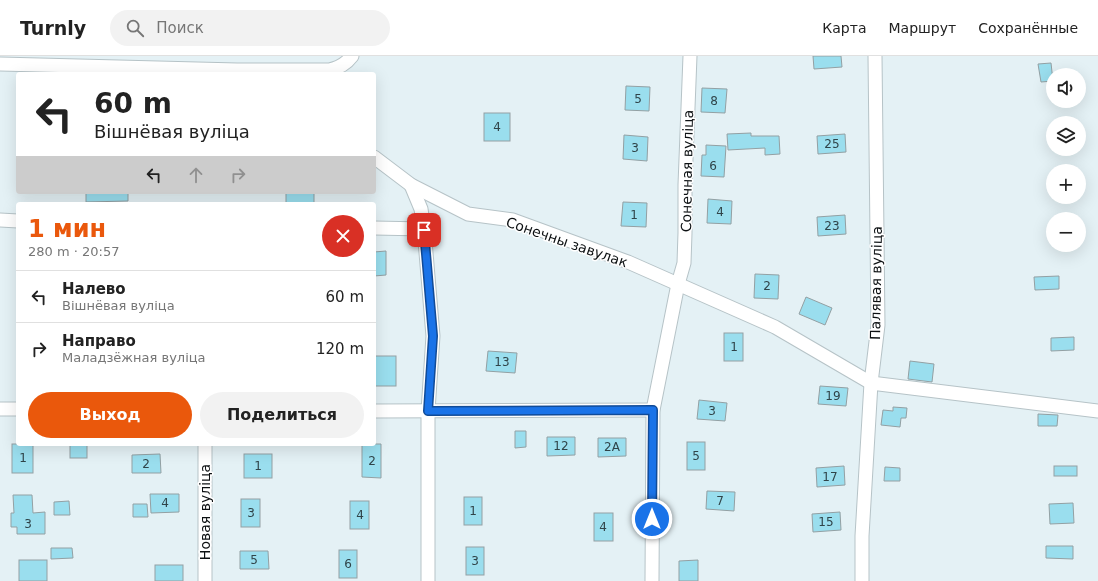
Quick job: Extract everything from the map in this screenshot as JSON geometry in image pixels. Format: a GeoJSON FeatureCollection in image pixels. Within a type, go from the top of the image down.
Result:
{"type":"FeatureCollection","features":[{"type":"Feature","properties":{"kind":"street"},"geometry":{"type":"LineString","coordinates":[[0,64],[36,61],[240,72],[329,70],[338,68],[346,63],[352,56]]}},
{"type":"Feature","properties":{"kind":"street","name":"Сонечная вуліца"},"geometry":{"type":"LineString","coordinates":[[652,581],[653,410],[678,284],[684,263],[685,185],[690,56]]}},
{"type":"Feature","properties":{"kind":"street","name":"Палявая вуліца"},"geometry":{"type":"LineString","coordinates":[[862,581],[862,536],[870,383],[878,325],[875,56]]}},
{"type":"Feature","properties":{"kind":"street","name":"Сонечны завулак"},"geometry":{"type":"LineString","coordinates":[[376,159],[411,185],[468,214],[513,220],[628,262],[775,327],[870,383]]}},
{"type":"Feature","properties":{"kind":"street"},"geometry":{"type":"LineString","coordinates":[[411,185],[421,209],[433,336],[428,411],[428,581]]}},
{"type":"Feature","properties":{"kind":"street"},"geometry":{"type":"LineString","coordinates":[[0,220],[16,221]]}},
{"type":"Feature","properties":{"kind":"street"},"geometry":{"type":"LineString","coordinates":[[376,228],[424,230]]}},
{"type":"Feature","properties":{"kind":"street"},"geometry":{"type":"LineString","coordinates":[[870,383],[1098,411]]}},
{"type":"Feature","properties":{"kind":"street"},"geometry":{"type":"LineString","coordinates":[[0,408],[16,409]]}},
{"type":"Feature","properties":{"kind":"street"},"geometry":{"type":"LineString","coordinates":[[376,410],[653,410]]}},
{"type":"Feature","properties":{"kind":"street","name":"Новая вуліца"},"geometry":{"type":"LineString","coordinates":[[205,446],[205,581]]}},
{"type":"Feature","properties":{"kind":"building"},"geometry":{"type":"Polygon","coordinates":[[[813,56],[841,56],[842,67],[814,69],[813,56]]]}},
{"type":"Feature","properties":{"kind":"building"},"geometry":{"type":"Polygon","coordinates":[[[1051,63],[1052,68],[1046,68],[1046,82],[1041,82],[1038,64],[1051,63]]]}},
{"type":"Feature","properties":{"kind":"building"},"geometry":{"type":"Polygon","coordinates":[[[626,86],[650,87],[649,111],[625,110],[626,86]]]}},
{"type":"Feature","properties":{"kind":"building"},"geometry":{"type":"Polygon","coordinates":[[[702,88],[727,89],[725,113],[701,112],[702,88]]]}},
{"type":"Feature","properties":{"kind":"building"},"geometry":{"type":"Polygon","coordinates":[[[484,113],[510,113],[510,141],[484,141],[484,113]]]}},
{"type":"Feature","properties":{"kind":"building"},"geometry":{"type":"Polygon","coordinates":[[[751,133],[751,136],[779,136],[780,154],[765,155],[765,148],[728,150],[727,134],[751,133]]]}},
{"type":"Feature","properties":{"kind":"building"},"geometry":{"type":"Polygon","coordinates":[[[845,134],[846,152],[818,154],[817,136],[845,134]]]}},
{"type":"Feature","properties":{"kind":"building"},"geometry":{"type":"Polygon","coordinates":[[[624,135],[648,137],[647,161],[623,159],[624,135]]]}},
{"type":"Feature","properties":{"kind":"building"},"geometry":{"type":"Polygon","coordinates":[[[706,145],[726,146],[724,177],[701,176],[702,155],[706,155],[706,145]]]}},
{"type":"Feature","properties":{"kind":"building"},"geometry":{"type":"Polygon","coordinates":[[[86,194],[128,194],[128,201],[86,202],[86,194]]]}},
{"type":"Feature","properties":{"kind":"building"},"geometry":{"type":"Polygon","coordinates":[[[286,194],[314,194],[314,202],[286,202],[286,194]]]}},
{"type":"Feature","properties":{"kind":"building"},"geometry":{"type":"Polygon","coordinates":[[[708,199],[732,201],[731,224],[707,223],[708,199]]]}},
{"type":"Feature","properties":{"kind":"building"},"geometry":{"type":"Polygon","coordinates":[[[623,202],[647,203],[646,227],[621,226],[623,202]]]}},
{"type":"Feature","properties":{"kind":"building"},"geometry":{"type":"Polygon","coordinates":[[[845,215],[846,234],[818,236],[817,217],[845,215]]]}},
{"type":"Feature","properties":{"kind":"building"},"geometry":{"type":"Polygon","coordinates":[[[386,251],[386,275],[376,276],[376,252],[386,251]]]}},
{"type":"Feature","properties":{"kind":"building"},"geometry":{"type":"Polygon","coordinates":[[[755,274],[779,275],[778,299],[754,298],[755,274]]]}},
{"type":"Feature","properties":{"kind":"building"},"geometry":{"type":"Polygon","coordinates":[[[1059,276],[1059,289],[1035,290],[1034,277],[1059,276]]]}},
{"type":"Feature","properties":{"kind":"building"},"geometry":{"type":"Polygon","coordinates":[[[806,297],[832,308],[825,325],[799,314],[806,297]]]}},
{"type":"Feature","properties":{"kind":"building"},"geometry":{"type":"Polygon","coordinates":[[[724,333],[743,333],[743,361],[724,361],[724,333]]]}},
{"type":"Feature","properties":{"kind":"building"},"geometry":{"type":"Polygon","coordinates":[[[1074,337],[1074,350],[1051,351],[1051,338],[1074,337]]]}},
{"type":"Feature","properties":{"kind":"building"},"geometry":{"type":"Polygon","coordinates":[[[488,351],[517,353],[515,373],[486,371],[488,351]]]}},
{"type":"Feature","properties":{"kind":"building"},"geometry":{"type":"Polygon","coordinates":[[[376,356],[396,356],[396,386],[376,386],[376,356]]]}},
{"type":"Feature","properties":{"kind":"building"},"geometry":{"type":"Polygon","coordinates":[[[910,361],[934,364],[932,382],[908,379],[910,361]]]}},
{"type":"Feature","properties":{"kind":"building"},"geometry":{"type":"Polygon","coordinates":[[[820,386],[848,388],[846,406],[818,404],[820,386]]]}},
{"type":"Feature","properties":{"kind":"building"},"geometry":{"type":"Polygon","coordinates":[[[699,400],[727,403],[725,421],[697,419],[699,400]]]}},
{"type":"Feature","properties":{"kind":"building"},"geometry":{"type":"Polygon","coordinates":[[[893,407],[907,408],[906,418],[901,418],[900,427],[881,425],[883,410],[893,411],[893,407]]]}},
{"type":"Feature","properties":{"kind":"building"},"geometry":{"type":"Polygon","coordinates":[[[1038,414],[1058,415],[1057,426],[1038,426],[1038,414]]]}},
{"type":"Feature","properties":{"kind":"building"},"geometry":{"type":"Polygon","coordinates":[[[515,431],[526,431],[526,447],[515,448],[515,431]]]}},
{"type":"Feature","properties":{"kind":"building"},"geometry":{"type":"Polygon","coordinates":[[[547,437],[575,437],[575,455],[547,456],[547,437]]]}},
{"type":"Feature","properties":{"kind":"building"},"geometry":{"type":"Polygon","coordinates":[[[598,438],[626,438],[626,456],[598,457],[598,438]]]}},
{"type":"Feature","properties":{"kind":"building"},"geometry":{"type":"Polygon","coordinates":[[[687,442],[705,442],[705,470],[687,470],[687,442]]]}},
{"type":"Feature","properties":{"kind":"building"},"geometry":{"type":"Polygon","coordinates":[[[12,444],[16,444],[16,446],[33,446],[33,473],[12,473],[12,444]]]}},
{"type":"Feature","properties":{"kind":"building"},"geometry":{"type":"Polygon","coordinates":[[[376,444],[381,444],[381,478],[362,477],[362,446],[376,446],[376,444]]]}},
{"type":"Feature","properties":{"kind":"building"},"geometry":{"type":"Polygon","coordinates":[[[70,446],[87,446],[87,458],[70,458],[70,446]]]}},
{"type":"Feature","properties":{"kind":"building"},"geometry":{"type":"Polygon","coordinates":[[[160,454],[161,473],[132,473],[132,455],[160,454]]]}},
{"type":"Feature","properties":{"kind":"building"},"geometry":{"type":"Polygon","coordinates":[[[244,454],[272,454],[272,478],[244,478],[244,454]]]}},
{"type":"Feature","properties":{"kind":"building"},"geometry":{"type":"Polygon","coordinates":[[[844,466],[845,485],[817,487],[816,468],[844,466]]]}},
{"type":"Feature","properties":{"kind":"building"},"geometry":{"type":"Polygon","coordinates":[[[1054,466],[1077,466],[1077,476],[1054,476],[1054,466]]]}},
{"type":"Feature","properties":{"kind":"building"},"geometry":{"type":"Polygon","coordinates":[[[885,467],[900,468],[900,481],[884,481],[885,467]]]}},
{"type":"Feature","properties":{"kind":"building"},"geometry":{"type":"Polygon","coordinates":[[[707,491],[735,492],[734,511],[706,509],[707,491]]]}},
{"type":"Feature","properties":{"kind":"building"},"geometry":{"type":"Polygon","coordinates":[[[150,494],[179,494],[179,512],[151,513],[150,494]]]}},
{"type":"Feature","properties":{"kind":"building"},"geometry":{"type":"Polygon","coordinates":[[[13,495],[32,495],[33,513],[45,512],[45,534],[17,534],[17,527],[11,527],[11,513],[14,513],[13,495]]]}},
{"type":"Feature","properties":{"kind":"building"},"geometry":{"type":"Polygon","coordinates":[[[464,497],[482,497],[482,525],[464,525],[464,497]]]}},
{"type":"Feature","properties":{"kind":"building"},"geometry":{"type":"Polygon","coordinates":[[[241,499],[260,499],[260,527],[241,527],[241,499]]]}},
{"type":"Feature","properties":{"kind":"building"},"geometry":{"type":"Polygon","coordinates":[[[69,501],[70,515],[54,515],[54,502],[69,501]]]}},
{"type":"Feature","properties":{"kind":"building"},"geometry":{"type":"Polygon","coordinates":[[[350,501],[369,501],[369,529],[350,529],[350,501]]]}},
{"type":"Feature","properties":{"kind":"building"},"geometry":{"type":"Polygon","coordinates":[[[1073,503],[1074,523],[1050,524],[1049,504],[1073,503]]]}},
{"type":"Feature","properties":{"kind":"building"},"geometry":{"type":"Polygon","coordinates":[[[133,504],[147,504],[148,517],[133,517],[133,504]]]}},
{"type":"Feature","properties":{"kind":"building"},"geometry":{"type":"Polygon","coordinates":[[[840,512],[841,530],[813,532],[812,514],[840,512]]]}},
{"type":"Feature","properties":{"kind":"building"},"geometry":{"type":"Polygon","coordinates":[[[594,513],[613,513],[613,541],[594,541],[594,513]]]}},
{"type":"Feature","properties":{"kind":"building"},"geometry":{"type":"Polygon","coordinates":[[[1046,546],[1073,546],[1073,559],[1046,558],[1046,546]]]}},
{"type":"Feature","properties":{"kind":"building"},"geometry":{"type":"Polygon","coordinates":[[[466,547],[484,547],[484,575],[466,575],[466,547]]]}},
{"type":"Feature","properties":{"kind":"building"},"geometry":{"type":"Polygon","coordinates":[[[51,548],[72,548],[73,558],[51,559],[51,548]]]}},
{"type":"Feature","properties":{"kind":"building"},"geometry":{"type":"Polygon","coordinates":[[[339,550],[357,550],[357,578],[339,578],[339,550]]]}},
{"type":"Feature","properties":{"kind":"building"},"geometry":{"type":"Polygon","coordinates":[[[240,551],[268,551],[269,569],[240,569],[240,551]]]}},
{"type":"Feature","properties":{"kind":"building"},"geometry":{"type":"Polygon","coordinates":[[[19,560],[47,560],[47,581],[19,581],[19,560]]]}},
{"type":"Feature","properties":{"kind":"building"},"geometry":{"type":"Polygon","coordinates":[[[698,560],[698,581],[679,581],[679,561],[698,560]]]}},
{"type":"Feature","properties":{"kind":"building"},"geometry":{"type":"Polygon","coordinates":[[[155,565],[183,565],[183,581],[155,581],[155,565]]]}},
{"type":"Feature","properties":{"kind":"route"},"geometry":{"type":"LineString","coordinates":[[424,230],[433,336],[428,411],[653,410],[652,519]]}}]}
